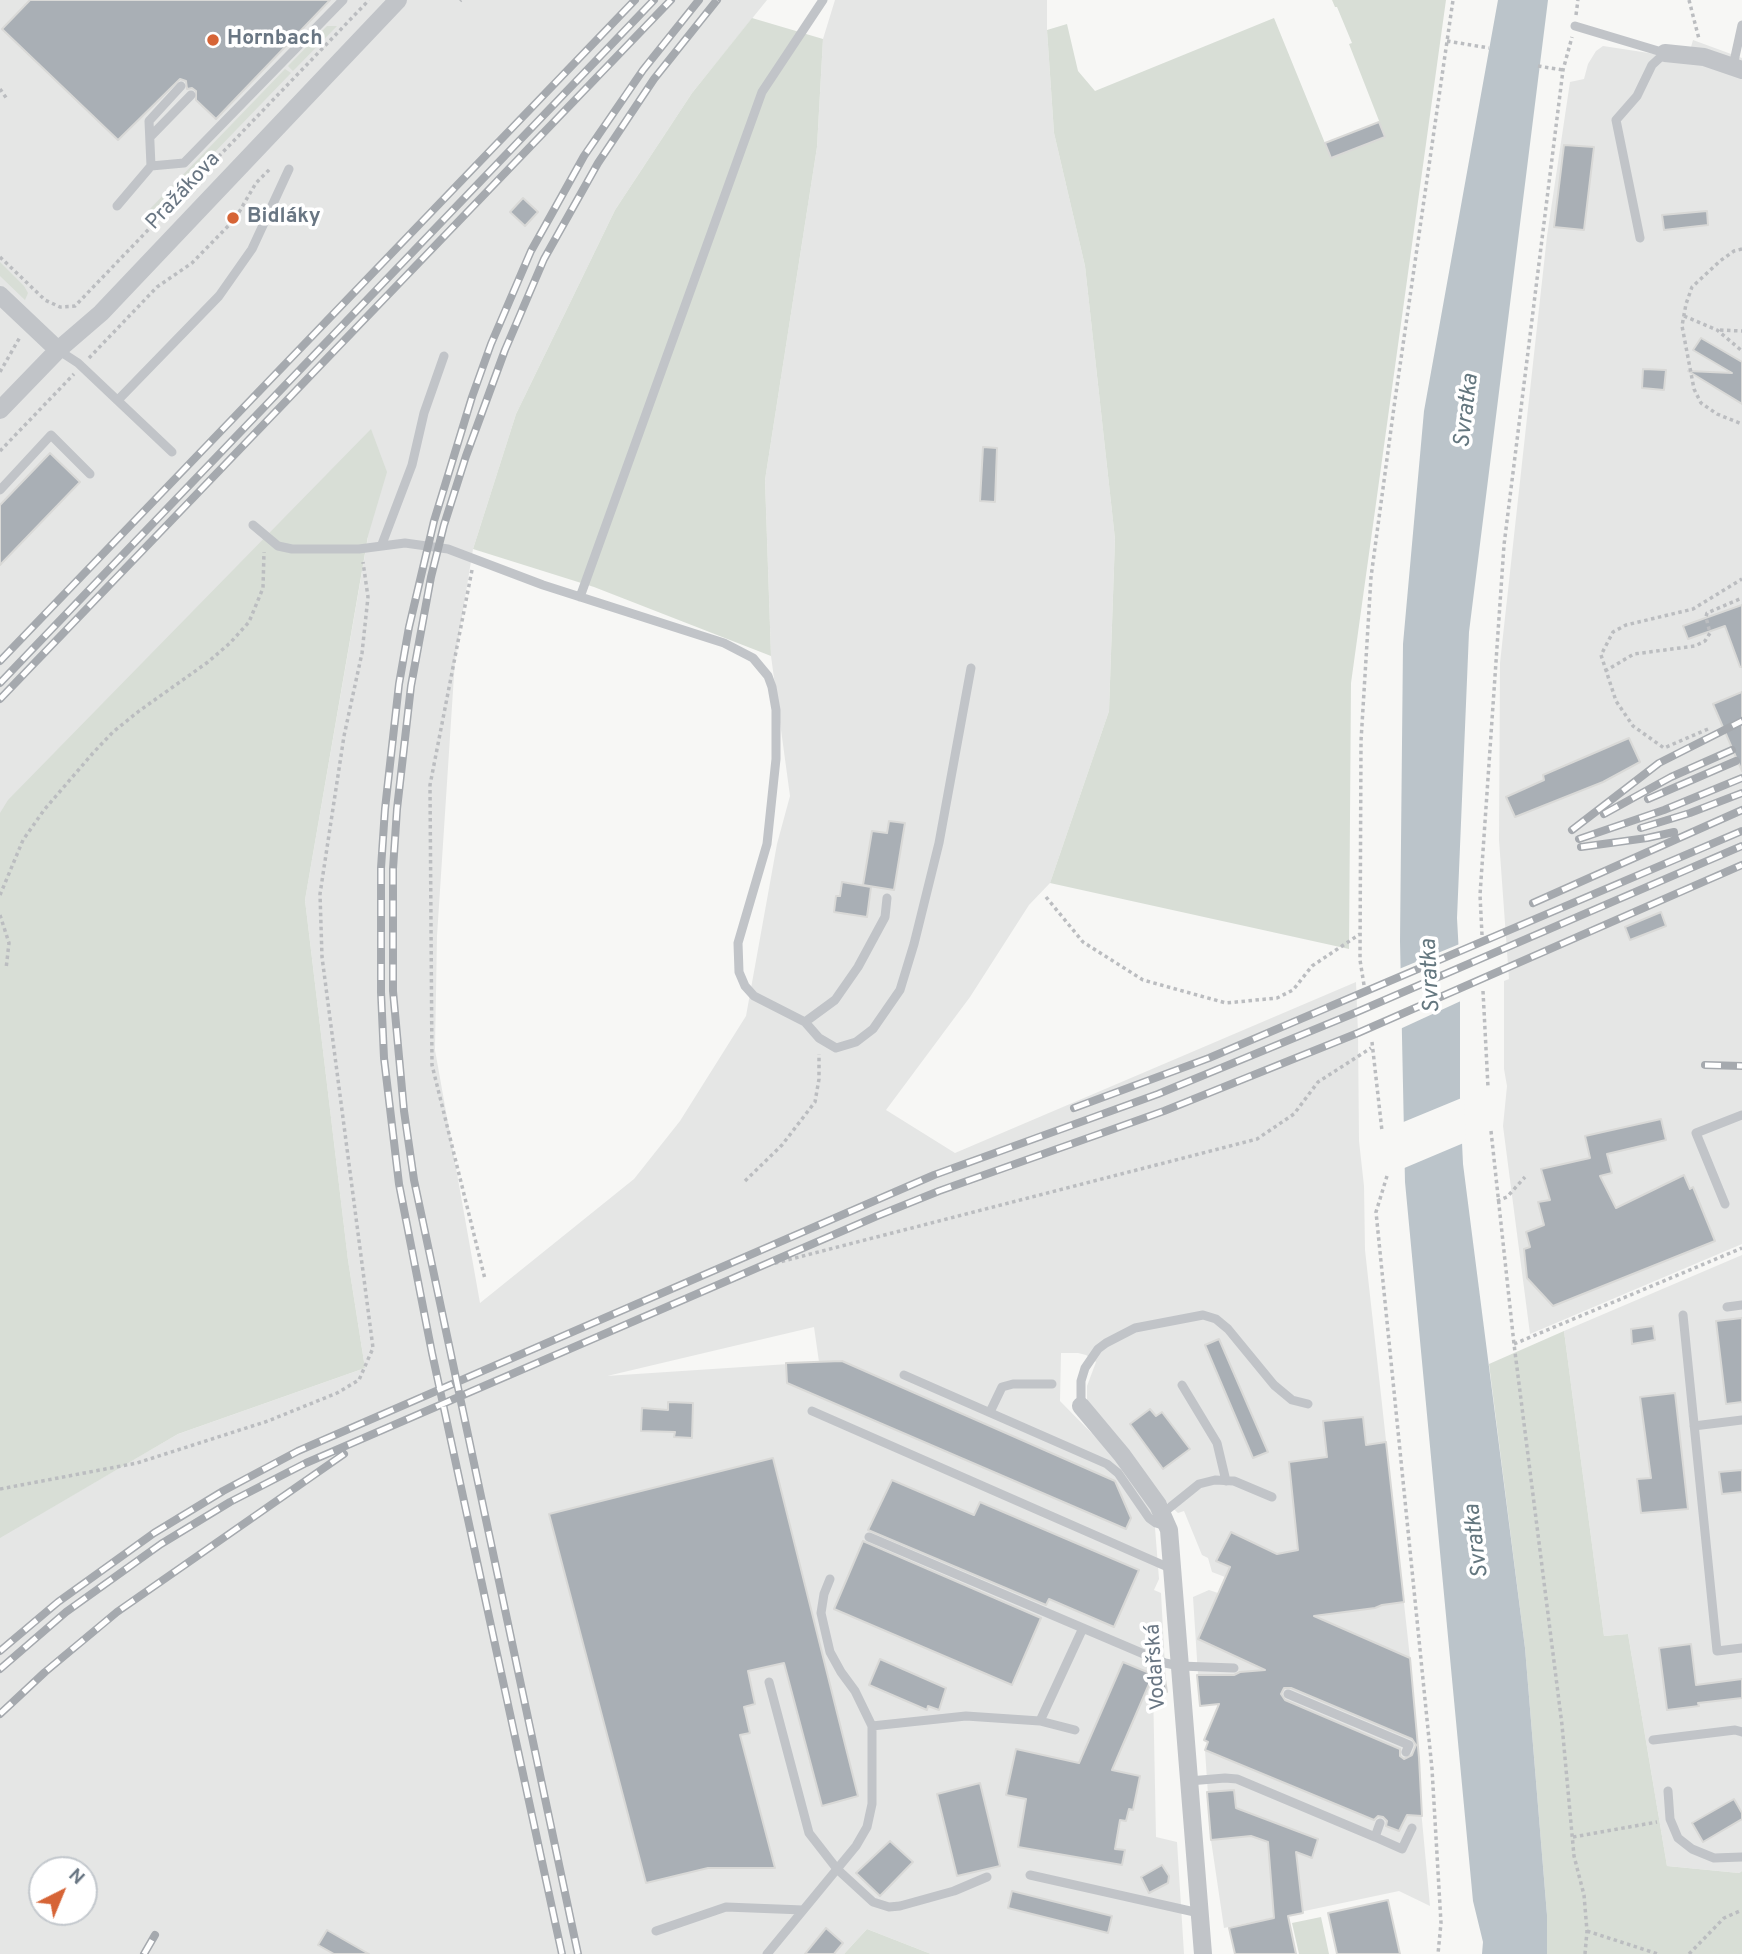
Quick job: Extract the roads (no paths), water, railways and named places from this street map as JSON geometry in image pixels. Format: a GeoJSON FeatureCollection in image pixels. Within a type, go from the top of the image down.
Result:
{"type":"FeatureCollection","features":[{"type":"Feature","properties":{"kind":"street","name":"Pražákova"},"geometry":{"type":"LineString","coordinates":[[0,410],[58,350],[101,313],[398,0]]}},
{"type":"Feature","properties":{"kind":"street"},"geometry":{"type":"LineString","coordinates":[[1665,53],[1704,57],[1737,68]]}},
{"type":"Feature","properties":{"kind":"street"},"geometry":{"type":"LineString","coordinates":[[0,295],[58,350]]}},
{"type":"Feature","properties":{"kind":"street"},"geometry":{"type":"LineString","coordinates":[[1081,1406],[1122,1455],[1165,1520]]}},
{"type":"Feature","properties":{"kind":"street","name":"Vodařská"},"geometry":{"type":"LineString","coordinates":[[1165,1520],[1172,1570],[1203,1954]]}},
{"type":"Feature","properties":{"kind":"lane"},"geometry":{"type":"LineString","coordinates":[[151,166],[184,163],[343,0]]}},
{"type":"Feature","properties":{"kind":"lane"},"geometry":{"type":"LineString","coordinates":[[580,597],[762,92],[823,0]]}},
{"type":"Feature","properties":{"kind":"lane"},"geometry":{"type":"LineString","coordinates":[[1737,68],[1742,24]]}},
{"type":"Feature","properties":{"kind":"lane"},"geometry":{"type":"LineString","coordinates":[[1575,26],[1665,53]]}},
{"type":"Feature","properties":{"kind":"lane"},"geometry":{"type":"LineString","coordinates":[[1640,238],[1616,120],[1637,96],[1652,65],[1665,53]]}},
{"type":"Feature","properties":{"kind":"lane"},"geometry":{"type":"LineString","coordinates":[[117,206],[151,166],[149,121],[181,86]]}},
{"type":"Feature","properties":{"kind":"lane"},"geometry":{"type":"LineString","coordinates":[[150,136],[191,95]]}},
{"type":"Feature","properties":{"kind":"lane"},"geometry":{"type":"LineString","coordinates":[[118,400],[219,296],[252,249],[289,169]]}},
{"type":"Feature","properties":{"kind":"lane"},"geometry":{"type":"LineString","coordinates":[[58,350],[81,366],[172,452]]}},
{"type":"Feature","properties":{"kind":"lane"},"geometry":{"type":"LineString","coordinates":[[382,544],[412,465],[424,413],[444,356]]}},
{"type":"Feature","properties":{"kind":"lane"},"geometry":{"type":"LineString","coordinates":[[0,490],[51,435],[90,474]]}},
{"type":"Feature","properties":{"kind":"lane"},"geometry":{"type":"LineString","coordinates":[[253,525],[278,546],[292,549],[359,549],[405,543],[448,549],[580,597],[724,643],[753,658],[768,676],[776,710],[776,760],[767,844],[738,943],[739,972],[745,986],[754,996],[805,1022],[819,1038],[836,1048],[856,1042],[873,1029],[900,990],[939,843],[971,668]]}},
{"type":"Feature","properties":{"kind":"lane"},"geometry":{"type":"LineString","coordinates":[[805,1022],[835,1000],[858,967],[885,917],[887,898]]}},
{"type":"Feature","properties":{"kind":"lane"},"geometry":{"type":"LineString","coordinates":[[1725,1204],[1696,1133],[1742,1115]]}},
{"type":"Feature","properties":{"kind":"lane"},"geometry":{"type":"LineString","coordinates":[[1727,1307],[1742,1305]]}},
{"type":"Feature","properties":{"kind":"lane"},"geometry":{"type":"LineString","coordinates":[[1081,1406],[1081,1381],[1086,1368],[1098,1349],[1106,1343],[1135,1328],[1203,1315],[1216,1319],[1228,1329],[1274,1385],[1292,1400],[1308,1404]]}},
{"type":"Feature","properties":{"kind":"lane"},"geometry":{"type":"LineString","coordinates":[[1683,1315],[1717,1651],[1742,1648]]}},
{"type":"Feature","properties":{"kind":"lane"},"geometry":{"type":"LineString","coordinates":[[904,1375],[1113,1468],[1156,1524],[1165,1520],[1199,1484],[1214,1480],[1234,1481],[1272,1497]]}},
{"type":"Feature","properties":{"kind":"lane"},"geometry":{"type":"LineString","coordinates":[[990,1412],[1002,1387],[1013,1384],[1052,1384]]}},
{"type":"Feature","properties":{"kind":"lane"},"geometry":{"type":"LineString","coordinates":[[1182,1385],[1216,1443],[1226,1481]]}},
{"type":"Feature","properties":{"kind":"lane"},"geometry":{"type":"LineString","coordinates":[[811,1411],[1172,1570]]}},
{"type":"Feature","properties":{"kind":"lane"},"geometry":{"type":"LineString","coordinates":[[1694,1426],[1742,1420]]}},
{"type":"Feature","properties":{"kind":"lane"},"geometry":{"type":"LineString","coordinates":[[869,1537],[1165,1663],[1234,1668]]}},
{"type":"Feature","properties":{"kind":"lane"},"geometry":{"type":"LineString","coordinates":[[767,1954],[856,1846],[867,1827],[872,1804],[872,1726],[855,1690],[830,1652],[821,1613],[830,1579]]}},
{"type":"Feature","properties":{"kind":"lane"},"geometry":{"type":"LineString","coordinates":[[1040,1721],[1083,1628]]}},
{"type":"Feature","properties":{"kind":"lane"},"geometry":{"type":"LineString","coordinates":[[769,1682],[809,1833],[837,1869],[873,1902],[889,1908],[954,1891],[987,1877]]}},
{"type":"Feature","properties":{"kind":"lane"},"geometry":{"type":"LineString","coordinates":[[1288,1694],[1409,1745],[1406,1752]]}},
{"type":"Feature","properties":{"kind":"lane"},"geometry":{"type":"LineString","coordinates":[[872,1726],[966,1716],[1040,1721],[1075,1730]]}},
{"type":"Feature","properties":{"kind":"lane"},"geometry":{"type":"LineString","coordinates":[[1653,1740],[1735,1730],[1742,1732]]}},
{"type":"Feature","properties":{"kind":"lane"},"geometry":{"type":"LineString","coordinates":[[1189,1781],[1237,1779],[1402,1849],[1412,1828]]}},
{"type":"Feature","properties":{"kind":"lane"},"geometry":{"type":"LineString","coordinates":[[1668,1791],[1670,1819],[1678,1838],[1692,1849],[1714,1858],[1742,1857]]}},
{"type":"Feature","properties":{"kind":"lane"},"geometry":{"type":"LineString","coordinates":[[1375,1837],[1381,1823]]}},
{"type":"Feature","properties":{"kind":"lane"},"geometry":{"type":"LineString","coordinates":[[1030,1875],[1199,1913]]}},
{"type":"Feature","properties":{"kind":"lane"},"geometry":{"type":"LineString","coordinates":[[656,1931],[726,1908],[803,1910]]}},
{"type":"Feature","properties":{"kind":"water","name":"Svratka"},"geometry":{"type":"Polygon","coordinates":[[[1498,0],[1548,0],[1469,632],[1457,918],[1460,1099],[1463,1164],[1525,1648],[1547,1915],[1547,1954],[1482,1954],[1483,1942],[1473,1901],[1405,1182],[1400,941],[1403,644],[1424,411],[1498,0]]]}},
{"type":"Feature","properties":{"kind":"railway"},"geometry":{"type":"LineString","coordinates":[[0,661],[635,0]]}},
{"type":"Feature","properties":{"kind":"railway"},"geometry":{"type":"LineString","coordinates":[[0,683],[654,0]]}},
{"type":"Feature","properties":{"kind":"railway"},"geometry":{"type":"LineString","coordinates":[[0,699],[671,0]]}},
{"type":"Feature","properties":{"kind":"railway"},"geometry":{"type":"LineString","coordinates":[[562,1954],[432,1353],[399,1184],[384,1058],[381,992],[381,868],[385,809],[399,684],[409,627],[434,521],[491,344],[531,251],[584,156],[643,70],[699,0]]}},
{"type":"Feature","properties":{"kind":"railway"},"geometry":{"type":"LineString","coordinates":[[578,1954],[414,1180],[404,1111],[393,991],[393,869],[397,809],[411,686],[431,577],[466,456],[505,350],[544,259],[598,163],[654,79],[717,0]]}},
{"type":"Feature","properties":{"kind":"railway"},"geometry":{"type":"LineString","coordinates":[[1572,830],[1659,763],[1742,721]]}},
{"type":"Feature","properties":{"kind":"railway"},"geometry":{"type":"LineString","coordinates":[[1604,814],[1671,777],[1732,750]]}},
{"type":"Feature","properties":{"kind":"railway"},"geometry":{"type":"LineString","coordinates":[[1648,799],[1736,761]]}},
{"type":"Feature","properties":{"kind":"railway"},"geometry":{"type":"LineString","coordinates":[[1579,839],[1664,810],[1742,778]]}},
{"type":"Feature","properties":{"kind":"railway"},"geometry":{"type":"LineString","coordinates":[[1641,828],[1742,793]]}},
{"type":"Feature","properties":{"kind":"railway"},"geometry":{"type":"LineString","coordinates":[[1533,903],[1742,810]]}},
{"type":"Feature","properties":{"kind":"railway"},"geometry":{"type":"LineString","coordinates":[[1074,1108],[1209,1058],[1742,831]]}},
{"type":"Feature","properties":{"kind":"railway"},"geometry":{"type":"LineString","coordinates":[[1581,847],[1674,832]]}},
{"type":"Feature","properties":{"kind":"railway"},"geometry":{"type":"LineString","coordinates":[[0,1651],[58,1602],[154,1533],[223,1491],[298,1451],[934,1175],[1158,1094],[1357,1012],[1742,846]]}},
{"type":"Feature","properties":{"kind":"railway"},"geometry":{"type":"LineString","coordinates":[[0,1669],[66,1612],[161,1544],[230,1502],[306,1463],[877,1216],[939,1191],[1164,1111],[1358,1033],[1742,865]]}},
{"type":"Feature","properties":{"kind":"railway"},"geometry":{"type":"LineString","coordinates":[[1705,1065],[1742,1066]]}},
{"type":"Feature","properties":{"kind":"railway"},"geometry":{"type":"LineString","coordinates":[[0,1714],[117,1612],[344,1454]]}},
{"type":"Feature","properties":{"kind":"railway"},"geometry":{"type":"LineString","coordinates":[[144,1954],[155,1935]]}},
{"type":"Feature","properties":{"kind":"place","name":"Hornbach"},"geometry":{"type":"Point","coordinates":[213,40]}},
{"type":"Feature","properties":{"kind":"place","name":"Bidláky"},"geometry":{"type":"Point","coordinates":[233,218]}}]}
